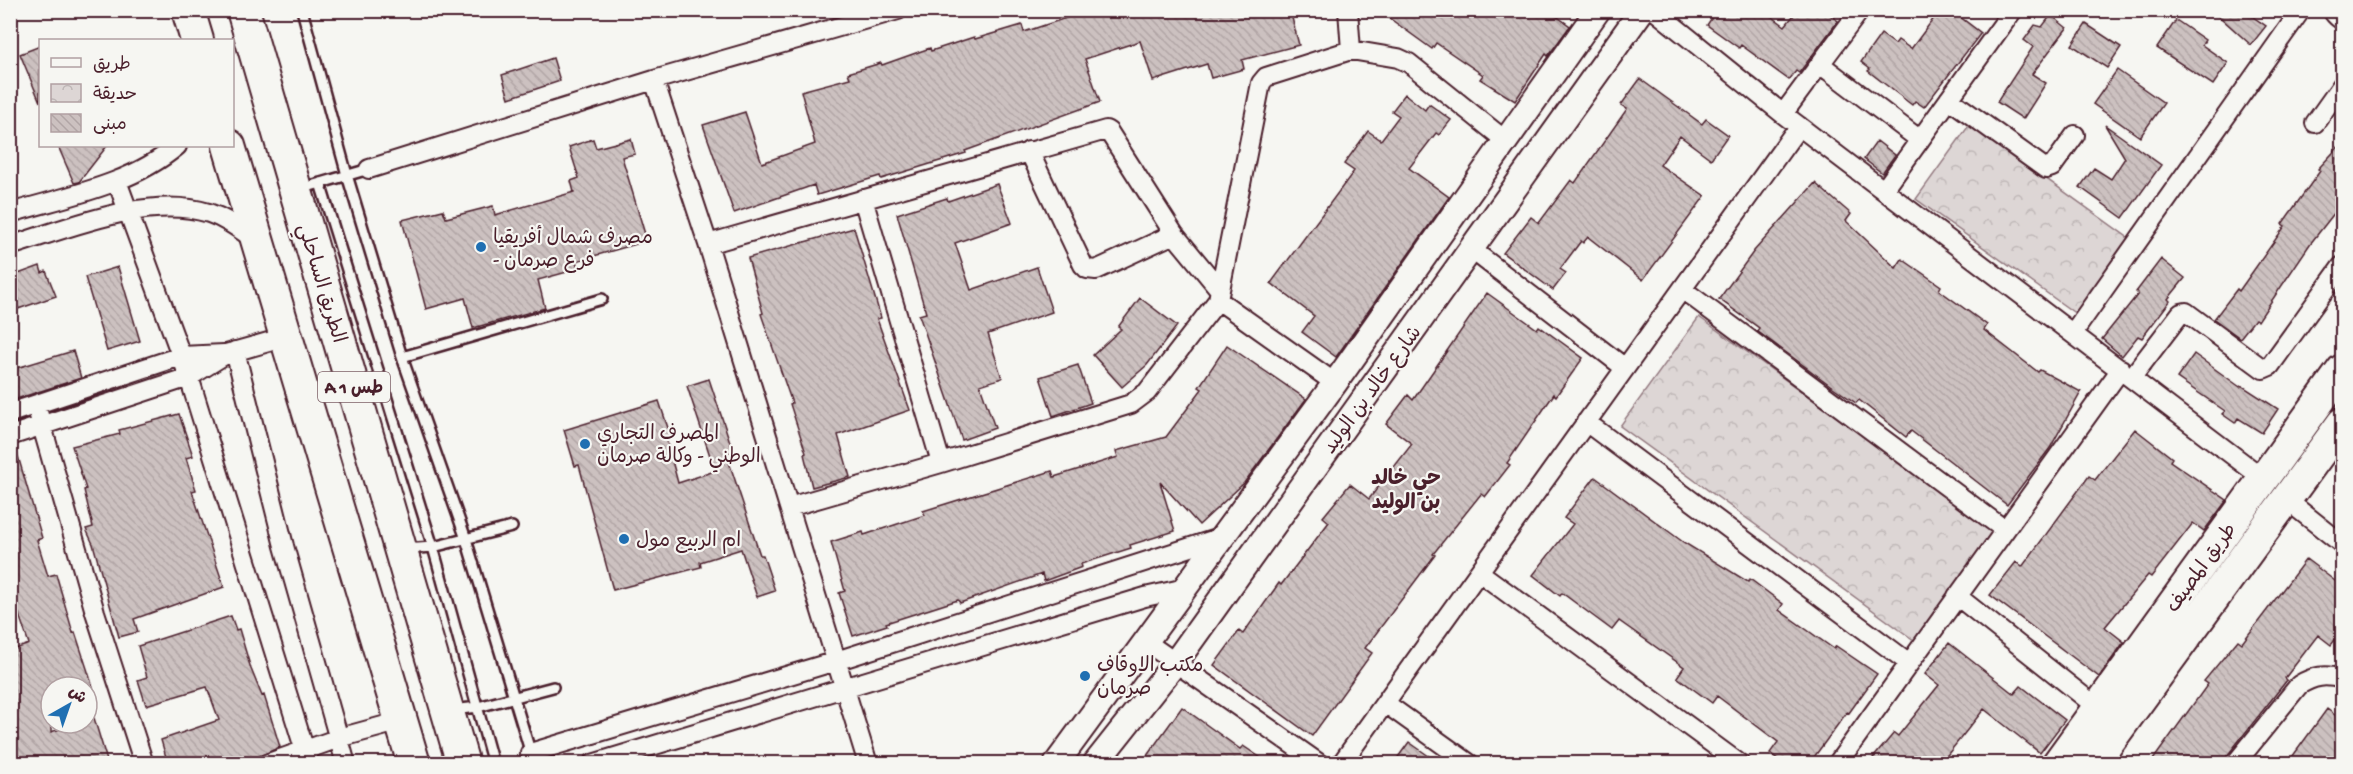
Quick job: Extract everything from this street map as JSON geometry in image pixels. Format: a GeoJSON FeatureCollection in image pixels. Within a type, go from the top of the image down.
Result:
{"type":"FeatureCollection","features":[{"type":"Feature","properties":{"kind":"highway"},"geometry":{"type":"LineString","coordinates":[[188,10],[197,39]]}},
{"type":"Feature","properties":{"kind":"highway","name":"الطريق الساحلي"},"geometry":{"type":"LineString","coordinates":[[243,10],[308,187],[402,549],[464,708],[463,764]]}},
{"type":"Feature","properties":{"kind":"highway","name":"A 1 طس"},"geometry":{"type":"LineString","coordinates":[[229,147],[414,764]]}},
{"type":"Feature","properties":{"kind":"main road","name":"طريق المصيف"},"geometry":{"type":"LineString","coordinates":[[2057,764],[2343,370]]}},
{"type":"Feature","properties":{"kind":"main road","name":"طريق المصيف"},"geometry":{"type":"LineString","coordinates":[[2093,764],[2343,423]]}},
{"type":"Feature","properties":{"kind":"street"},"geometry":{"type":"LineString","coordinates":[[369,169],[654,80],[898,10]]}},
{"type":"Feature","properties":{"kind":"street"},"geometry":{"type":"LineString","coordinates":[[1348,10],[1352,50]]}},
{"type":"Feature","properties":{"kind":"street","name":"شارع خالد بن الوليد"},"geometry":{"type":"LineString","coordinates":[[1056,764],[1186,588],[1219,538],[1335,383],[1598,10]]}},
{"type":"Feature","properties":{"kind":"street","name":"شارع خالد بن الوليد"},"geometry":{"type":"LineString","coordinates":[[1095,764],[1175,663],[1642,10]]}},
{"type":"Feature","properties":{"kind":"street"},"geometry":{"type":"LineString","coordinates":[[1654,10],[1783,114],[2264,479]]}},
{"type":"Feature","properties":{"kind":"street"},"geometry":{"type":"LineString","coordinates":[[1884,190],[2013,10]]}},
{"type":"Feature","properties":{"kind":"street"},"geometry":{"type":"LineString","coordinates":[[2073,333],[2301,10]]}},
{"type":"Feature","properties":{"kind":"street"},"geometry":{"type":"LineString","coordinates":[[1783,114],[1858,13]]}},
{"type":"Feature","properties":{"kind":"street"},"geometry":{"type":"LineString","coordinates":[[789,507],[941,463],[1138,401],[1219,295],[1263,80],[1352,50],[1404,60],[1506,141]]}},
{"type":"Feature","properties":{"kind":"street"},"geometry":{"type":"LineString","coordinates":[[1820,64],[1920,140]]}},
{"type":"Feature","properties":{"kind":"street"},"geometry":{"type":"LineString","coordinates":[[654,80],[708,244],[868,764]]}},
{"type":"Feature","properties":{"kind":"street"},"geometry":{"type":"LineString","coordinates":[[2314,123],[2339,96]]}},
{"type":"Feature","properties":{"kind":"street"},"geometry":{"type":"LineString","coordinates":[[1949,99],[2046,169],[2052,167],[2075,135]]}},
{"type":"Feature","properties":{"kind":"street"},"geometry":{"type":"LineString","coordinates":[[1341,764],[1799,126]]}},
{"type":"Feature","properties":{"kind":"street"},"geometry":{"type":"LineString","coordinates":[[708,244],[1106,130],[1174,234],[1219,295],[1335,383]]}},
{"type":"Feature","properties":{"kind":"street"},"geometry":{"type":"LineString","coordinates":[[10,213],[117,181],[160,159],[176,147]]}},
{"type":"Feature","properties":{"kind":"street"},"geometry":{"type":"LineString","coordinates":[[1029,151],[1083,265],[1087,269],[1096,270],[1174,234]]}},
{"type":"Feature","properties":{"kind":"street"},"geometry":{"type":"LineString","coordinates":[[117,181],[189,377],[307,757]]}},
{"type":"Feature","properties":{"kind":"street"},"geometry":{"type":"LineString","coordinates":[[863,199],[941,463]]}},
{"type":"Feature","properties":{"kind":"street"},"geometry":{"type":"LineString","coordinates":[[10,246],[128,212],[166,208],[207,213],[228,221],[258,242]]}},
{"type":"Feature","properties":{"kind":"street"},"geometry":{"type":"LineString","coordinates":[[1471,249],[1625,368]]}},
{"type":"Feature","properties":{"kind":"street"},"geometry":{"type":"LineString","coordinates":[[1837,764],[2005,530],[2126,373],[2181,313],[2186,312],[2263,369],[2270,366],[2342,269]]}},
{"type":"Feature","properties":{"kind":"street"},"geometry":{"type":"LineString","coordinates":[[1682,289],[2005,530]]}},
{"type":"Feature","properties":{"kind":"street"},"geometry":{"type":"LineString","coordinates":[[10,413],[181,356],[230,352],[286,337]]}},
{"type":"Feature","properties":{"kind":"street"},"geometry":{"type":"LineString","coordinates":[[10,436],[189,377],[230,352]]}},
{"type":"Feature","properties":{"kind":"street"},"geometry":{"type":"LineString","coordinates":[[230,352],[346,764]]}},
{"type":"Feature","properties":{"kind":"street"},"geometry":{"type":"LineString","coordinates":[[36,405],[95,612],[144,764]]}},
{"type":"Feature","properties":{"kind":"street"},"geometry":{"type":"LineString","coordinates":[[1586,422],[1909,663]]}},
{"type":"Feature","properties":{"kind":"street"},"geometry":{"type":"LineString","coordinates":[[2288,501],[2343,544]]}},
{"type":"Feature","properties":{"kind":"street"},"geometry":{"type":"LineString","coordinates":[[532,758],[1219,538]]}},
{"type":"Feature","properties":{"kind":"street"},"geometry":{"type":"LineString","coordinates":[[1136,566],[1145,597]]}},
{"type":"Feature","properties":{"kind":"street"},"geometry":{"type":"LineString","coordinates":[[1479,572],[1740,764]]}},
{"type":"Feature","properties":{"kind":"street"},"geometry":{"type":"LineString","coordinates":[[592,764],[1145,597],[1186,588]]}},
{"type":"Feature","properties":{"kind":"street"},"geometry":{"type":"LineString","coordinates":[[1957,596],[2098,708]]}},
{"type":"Feature","properties":{"kind":"street"},"geometry":{"type":"LineString","coordinates":[[1146,642],[1320,764]]}},
{"type":"Feature","properties":{"kind":"street"},"geometry":{"type":"LineString","coordinates":[[2235,764],[2299,685],[2313,677],[2330,675],[2343,679]]}},
{"type":"Feature","properties":{"kind":"street"},"geometry":{"type":"LineString","coordinates":[[1385,703],[1470,764]]}},
{"type":"Feature","properties":{"kind":"street"},"geometry":{"type":"LineString","coordinates":[[266,764],[307,757],[339,738],[401,721]]}},
{"type":"Feature","properties":{"kind":"lane"},"geometry":{"type":"LineString","coordinates":[[302,10],[347,175],[402,357],[466,539],[532,758]]}},
{"type":"Feature","properties":{"kind":"lane"},"geometry":{"type":"LineString","coordinates":[[369,169],[308,187],[433,548],[464,708],[493,764]]}},
{"type":"Feature","properties":{"kind":"lane"},"geometry":{"type":"LineString","coordinates":[[402,357],[602,298]]}},
{"type":"Feature","properties":{"kind":"lane"},"geometry":{"type":"LineString","coordinates":[[402,549],[433,548],[512,526]]}},
{"type":"Feature","properties":{"kind":"lane"},"geometry":{"type":"LineString","coordinates":[[464,708],[553,687]]}},
{"type":"Feature","properties":{"kind":"green space"},"geometry":{"type":"Polygon","coordinates":[[[1970,124],[2137,244],[2083,319],[1916,199],[1970,124]]]}},
{"type":"Feature","properties":{"kind":"green space"},"geometry":{"type":"Polygon","coordinates":[[[1699,317],[2002,537],[1922,646],[1620,426],[1699,317]]]}},
{"type":"Feature","properties":{"kind":"building"},"geometry":{"type":"Polygon","coordinates":[[[1090,10],[1290,10],[1299,45],[1242,60],[1244,69],[1211,78],[1207,64],[1153,81],[1140,41],[1085,59],[1100,102],[965,151],[966,153],[881,179],[880,176],[817,195],[814,185],[734,213],[703,125],[745,112],[762,163],[815,144],[801,91],[850,78],[848,73],[881,63],[882,65],[930,48],[931,51],[1022,25],[1024,32],[1090,10]]]}},
{"type":"Feature","properties":{"kind":"building"},"geometry":{"type":"Polygon","coordinates":[[[1378,10],[1548,10],[1570,26],[1548,56],[1546,54],[1515,101],[1480,79],[1483,75],[1436,43],[1432,49],[1378,10]]]}},
{"type":"Feature","properties":{"kind":"building"},"geometry":{"type":"Polygon","coordinates":[[[1717,10],[1763,10],[1785,26],[1798,10],[1823,10],[1838,21],[1799,73],[1796,71],[1789,80],[1741,45],[1739,48],[1707,25],[1717,10]]]}},
{"type":"Feature","properties":{"kind":"building"},"geometry":{"type":"Polygon","coordinates":[[[1940,10],[1951,10],[1981,33],[1924,107],[1915,101],[1912,105],[1868,71],[1870,69],[1861,62],[1881,34],[1895,44],[1898,40],[1911,49],[1940,10]]]}},
{"type":"Feature","properties":{"kind":"building"},"geometry":{"type":"Polygon","coordinates":[[[2212,10],[2243,10],[2266,26],[2251,45],[2212,10]]]}},
{"type":"Feature","properties":{"kind":"building"},"geometry":{"type":"Polygon","coordinates":[[[2051,15],[2067,28],[2032,74],[2046,83],[2023,119],[1997,102],[2033,47],[2024,40],[2035,25],[2042,27],[2051,15]]]}},
{"type":"Feature","properties":{"kind":"building"},"geometry":{"type":"Polygon","coordinates":[[[2176,20],[2205,40],[2202,45],[2228,63],[2213,85],[2157,48],[2176,20]]]}},
{"type":"Feature","properties":{"kind":"building"},"geometry":{"type":"Polygon","coordinates":[[[2086,24],[2121,47],[2107,68],[2072,45],[2086,24]]]}},
{"type":"Feature","properties":{"kind":"building"},"geometry":{"type":"Polygon","coordinates":[[[39,46],[39,100],[20,54],[39,46]]]}},
{"type":"Feature","properties":{"kind":"building"},"geometry":{"type":"Polygon","coordinates":[[[553,58],[560,81],[509,98],[502,75],[553,58]]]}},
{"type":"Feature","properties":{"kind":"building"},"geometry":{"type":"Polygon","coordinates":[[[2117,70],[2164,103],[2140,137],[2093,104],[2117,70]]]}},
{"type":"Feature","properties":{"kind":"building"},"geometry":{"type":"Polygon","coordinates":[[[1640,79],[1702,124],[1706,119],[1728,135],[1711,159],[1680,136],[1660,165],[1705,196],[1643,280],[1588,237],[1583,243],[1581,241],[1560,269],[1566,273],[1553,290],[1503,253],[1531,217],[1539,223],[1571,180],[1575,183],[1627,109],[1621,105],[1640,79]]]}},
{"type":"Feature","properties":{"kind":"building"},"geometry":{"type":"Polygon","coordinates":[[[1405,94],[1425,110],[1429,104],[1451,120],[1439,135],[1436,133],[1409,168],[1449,197],[1336,357],[1302,332],[1314,316],[1271,283],[1354,171],[1344,164],[1368,131],[1381,140],[1399,116],[1392,111],[1405,94]]]}},
{"type":"Feature","properties":{"kind":"building"},"geometry":{"type":"Polygon","coordinates":[[[2105,125],[2161,165],[2123,218],[2080,187],[2094,168],[2111,179],[2125,158],[2105,125]]]}},
{"type":"Feature","properties":{"kind":"building"},"geometry":{"type":"Polygon","coordinates":[[[593,139],[596,148],[631,139],[635,154],[622,157],[647,241],[576,261],[578,269],[538,280],[545,308],[473,328],[465,298],[426,309],[402,220],[443,210],[446,218],[493,206],[495,215],[574,192],[571,181],[579,178],[569,147],[593,139]]]}},
{"type":"Feature","properties":{"kind":"building"},"geometry":{"type":"Polygon","coordinates":[[[1877,141],[1895,155],[1882,173],[1864,159],[1877,141]]]}},
{"type":"Feature","properties":{"kind":"building"},"geometry":{"type":"Polygon","coordinates":[[[2343,142],[2343,202],[2310,244],[2258,321],[2255,319],[2240,338],[2214,319],[2237,289],[2239,291],[2285,226],[2282,224],[2320,171],[2318,169],[2343,142]]]}},
{"type":"Feature","properties":{"kind":"building"},"geometry":{"type":"Polygon","coordinates":[[[58,147],[106,147],[79,182],[74,183],[58,147]]]}},
{"type":"Feature","properties":{"kind":"building"},"geometry":{"type":"Polygon","coordinates":[[[1815,183],[1851,214],[1846,221],[1896,268],[1902,259],[1941,286],[1939,290],[1987,325],[1984,330],[2038,372],[2040,370],[2081,392],[2050,448],[2007,505],[1911,431],[1906,437],[1859,400],[1856,403],[1830,385],[1757,331],[1759,328],[1719,299],[1754,251],[1815,183]]]}},
{"type":"Feature","properties":{"kind":"building"},"geometry":{"type":"Polygon","coordinates":[[[997,184],[1012,223],[955,243],[971,290],[1037,267],[1052,312],[988,334],[1002,378],[980,385],[995,428],[962,440],[919,315],[926,313],[897,214],[947,198],[948,201],[997,184]]]}},
{"type":"Feature","properties":{"kind":"building"},"geometry":{"type":"Polygon","coordinates":[[[854,228],[881,318],[877,319],[910,410],[838,435],[850,477],[812,487],[804,454],[806,453],[790,404],[792,403],[761,314],[763,313],[748,258],[854,228]]]}},
{"type":"Feature","properties":{"kind":"building"},"geometry":{"type":"Polygon","coordinates":[[[2161,259],[2185,278],[2142,338],[2138,336],[2122,356],[2102,339],[2138,294],[2136,292],[2161,259]]]}},
{"type":"Feature","properties":{"kind":"building"},"geometry":{"type":"Polygon","coordinates":[[[40,266],[42,273],[46,271],[56,296],[18,309],[15,301],[10,303],[10,277],[40,266]]]}},
{"type":"Feature","properties":{"kind":"building"},"geometry":{"type":"Polygon","coordinates":[[[118,267],[140,341],[107,351],[85,277],[118,267]]]}},
{"type":"Feature","properties":{"kind":"building"},"geometry":{"type":"Polygon","coordinates":[[[1487,293],[1537,329],[1539,326],[1583,358],[1556,396],[1554,394],[1507,463],[1510,465],[1485,497],[1481,494],[1433,554],[1435,555],[1365,648],[1372,653],[1312,736],[1214,665],[1239,631],[1243,634],[1279,583],[1281,585],[1329,522],[1323,517],[1350,484],[1369,499],[1412,444],[1386,424],[1408,395],[1413,400],[1487,293]]]}},
{"type":"Feature","properties":{"kind":"building"},"geometry":{"type":"Polygon","coordinates":[[[1140,298],[1177,326],[1147,365],[1122,387],[1093,355],[1121,329],[1118,327],[1140,298]]]}},
{"type":"Feature","properties":{"kind":"building"},"geometry":{"type":"Polygon","coordinates":[[[1227,345],[1306,399],[1244,483],[1199,525],[1160,482],[1175,531],[1130,545],[1131,548],[1081,564],[1082,567],[1044,581],[1042,574],[960,603],[958,600],[886,623],[887,625],[853,636],[839,593],[845,591],[831,542],[863,532],[864,535],[925,515],[923,511],[1052,471],[1054,477],[1118,457],[1116,451],[1166,437],[1202,389],[1199,387],[1227,345]]]}},
{"type":"Feature","properties":{"kind":"building"},"geometry":{"type":"Polygon","coordinates":[[[73,351],[81,378],[10,401],[10,370],[73,351]]]}},
{"type":"Feature","properties":{"kind":"building"},"geometry":{"type":"Polygon","coordinates":[[[2194,354],[2240,387],[2241,385],[2278,409],[2262,433],[2238,418],[2235,423],[2222,414],[2225,411],[2177,378],[2194,354]]]}},
{"type":"Feature","properties":{"kind":"building"},"geometry":{"type":"Polygon","coordinates":[[[1078,365],[1091,403],[1053,416],[1040,377],[1078,365]]]}},
{"type":"Feature","properties":{"kind":"building"},"geometry":{"type":"Polygon","coordinates":[[[709,379],[733,451],[726,453],[760,555],[763,555],[775,591],[757,597],[741,549],[700,562],[701,567],[613,590],[579,465],[575,466],[564,430],[659,401],[671,437],[666,438],[678,483],[715,471],[687,386],[709,379]]]}},
{"type":"Feature","properties":{"kind":"building"},"geometry":{"type":"Polygon","coordinates":[[[179,414],[193,456],[186,458],[196,490],[192,491],[224,587],[134,619],[138,632],[119,637],[93,544],[86,529],[93,527],[84,490],[86,489],[72,446],[120,434],[119,430],[179,414]]]}},
{"type":"Feature","properties":{"kind":"building"},"geometry":{"type":"Polygon","coordinates":[[[2135,429],[2172,458],[2170,461],[2227,500],[2204,531],[2193,523],[2151,577],[2148,575],[2105,627],[2124,642],[2099,677],[1990,595],[2016,562],[2022,567],[2089,476],[2095,480],[2135,429]]]}},
{"type":"Feature","properties":{"kind":"building"},"geometry":{"type":"Polygon","coordinates":[[[15,446],[42,538],[37,540],[48,576],[56,574],[73,633],[75,632],[89,675],[39,675],[39,735],[99,734],[108,764],[10,764],[10,651],[29,644],[10,588],[10,447],[15,446]]]}},
{"type":"Feature","properties":{"kind":"building"},"geometry":{"type":"Polygon","coordinates":[[[1595,477],[1683,542],[1748,582],[1750,579],[1783,604],[1779,610],[1834,649],[1836,646],[1877,674],[1809,764],[1784,764],[1770,753],[1778,742],[1717,696],[1712,703],[1677,677],[1684,667],[1619,621],[1612,630],[1562,593],[1560,596],[1533,575],[1573,524],[1564,518],[1595,477]]]}},
{"type":"Feature","properties":{"kind":"building"},"geometry":{"type":"Polygon","coordinates":[[[2306,559],[2343,587],[2343,630],[2331,645],[2318,635],[2285,678],[2287,680],[2226,757],[2224,764],[2150,764],[2208,684],[2204,681],[2238,640],[2242,643],[2306,559]]]}},
{"type":"Feature","properties":{"kind":"building"},"geometry":{"type":"Polygon","coordinates":[[[231,616],[236,630],[239,629],[251,669],[262,696],[264,695],[280,747],[242,764],[168,764],[161,740],[219,720],[207,687],[146,705],[138,680],[147,677],[138,646],[231,616]]]}},
{"type":"Feature","properties":{"kind":"building"},"geometry":{"type":"Polygon","coordinates":[[[1949,643],[2014,694],[2021,686],[2065,720],[2040,753],[1984,709],[1940,764],[1868,764],[1894,733],[1898,736],[1939,685],[1925,674],[1949,643]]]}},
{"type":"Feature","properties":{"kind":"building"},"geometry":{"type":"Polygon","coordinates":[[[1182,707],[1240,749],[1243,746],[1270,764],[1141,764],[1182,707]]]}},
{"type":"Feature","properties":{"kind":"building"},"geometry":{"type":"Polygon","coordinates":[[[2327,709],[2343,721],[2343,764],[2287,764],[2327,709]]]}},
{"type":"Feature","properties":{"kind":"building"},"geometry":{"type":"Polygon","coordinates":[[[1409,742],[1440,764],[1393,764],[1409,742]]]}},
{"type":"Feature","properties":{"kind":"place","name":"مصرف شمال أفريقيا - فرع صرمان"},"geometry":{"type":"Point","coordinates":[481,247]}},
{"type":"Feature","properties":{"kind":"place","name":"المصرف التجاري الوطني - وكالة صرمان"},"geometry":{"type":"Point","coordinates":[585,444]}},
{"type":"Feature","properties":{"kind":"place","name":"ام الربيع مول"},"geometry":{"type":"Point","coordinates":[624,539]}},
{"type":"Feature","properties":{"kind":"place","name":"مكتب الاوقاف صرمان"},"geometry":{"type":"Point","coordinates":[1085,676]}},
{"type":"Feature","properties":{"kind":"district","name":"حي خالد بن الوليد"},"geometry":{"type":"Point","coordinates":[1406,489]}}]}
